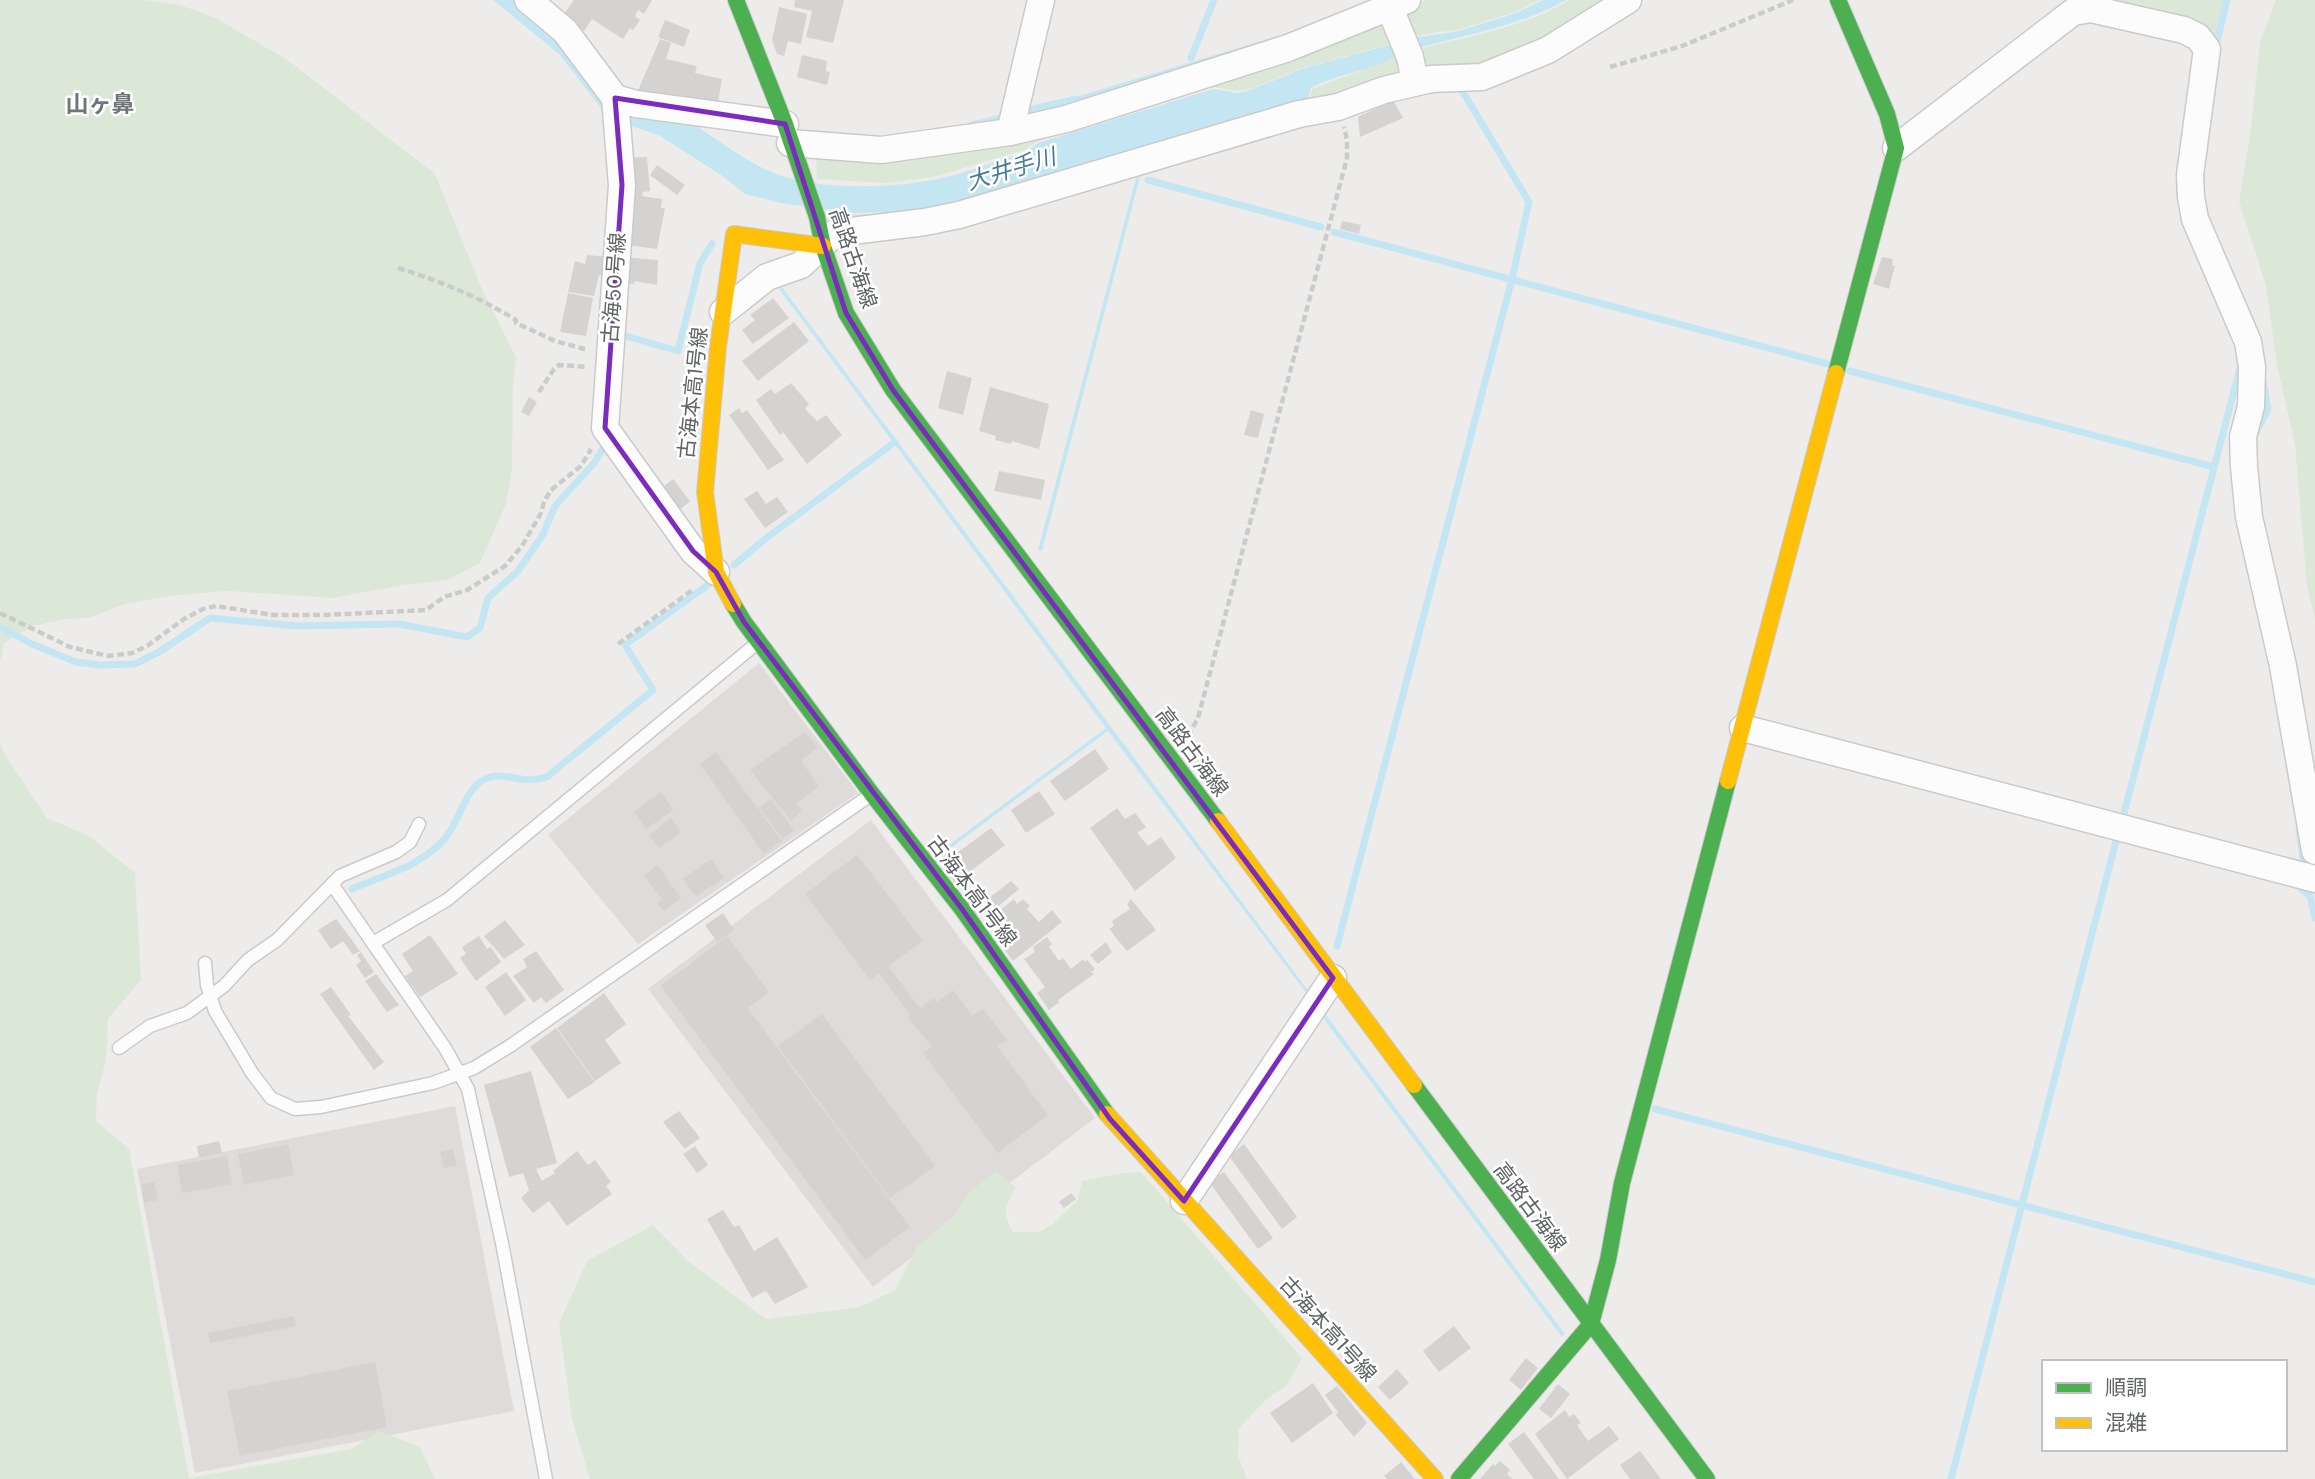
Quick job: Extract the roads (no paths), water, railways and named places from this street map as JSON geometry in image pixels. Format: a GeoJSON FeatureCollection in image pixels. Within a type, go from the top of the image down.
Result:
{"type":"FeatureCollection","features":[{"type":"Feature","properties":{"kind":"street"},"geometry":{"type":"LineString","coordinates":[[528,0],[565,31],[615,98],[790,142],[881,150],[1010,132],[1066,119],[1288,48],[1398,3],[1409,59],[1431,79],[1482,76],[1548,50],[1628,0]]}},
{"type":"Feature","properties":{"kind":"street","name":"高路古海線"},"geometry":{"type":"LineString","coordinates":[[736,0],[817,217],[823,246],[846,313],[893,390],[1174,761],[1707,1479]]}},
{"type":"Feature","properties":{"kind":"street"},"geometry":{"type":"LineString","coordinates":[[1010,132],[1041,0]]}},
{"type":"Feature","properties":{"kind":"street"},"geometry":{"type":"LineString","coordinates":[[1459,1479],[1591,1324],[1608,1260],[1622,1183],[1896,148],[1887,114],[1838,0]]}},
{"type":"Feature","properties":{"kind":"street"},"geometry":{"type":"LineString","coordinates":[[1896,148],[2073,12],[2091,9],[2184,30],[2198,37],[2207,49],[2190,175],[2190,197],[2195,219],[2248,342],[2252,366],[2251,406],[2243,447],[2249,517],[2283,666],[2315,851]]}},
{"type":"Feature","properties":{"kind":"street"},"geometry":{"type":"LineString","coordinates":[[723,312],[767,277],[801,265],[835,233],[959,215],[1299,114],[1338,107],[1409,59]]}},
{"type":"Feature","properties":{"kind":"street","name":"古海50号線"},"geometry":{"type":"LineString","coordinates":[[615,98],[622,185],[605,428],[693,551],[716,572]]}},
{"type":"Feature","properties":{"kind":"street","name":"古海本高1号線"},"geometry":{"type":"LineString","coordinates":[[823,246],[734,234],[723,312],[705,492],[716,572],[724,589],[759,642],[872,794],[962,909],[1110,1119],[1435,1479]]}},
{"type":"Feature","properties":{"kind":"street"},"geometry":{"type":"LineString","coordinates":[[1743,728],[2315,879]]}},
{"type":"Feature","properties":{"kind":"street"},"geometry":{"type":"LineString","coordinates":[[1184,1201],[1333,978]]}},
{"type":"Feature","properties":{"kind":"lane"},"geometry":{"type":"LineString","coordinates":[[373,943],[447,900],[759,642]]}},
{"type":"Feature","properties":{"kind":"lane"},"geometry":{"type":"LineString","coordinates":[[205,963],[215,1011],[251,1073],[271,1098],[295,1109],[321,1107],[433,1083],[460,1074],[510,1046],[872,794]]}},
{"type":"Feature","properties":{"kind":"lane"},"geometry":{"type":"LineString","coordinates":[[120,1048],[150,1026],[187,1013],[224,986],[248,960],[276,940],[340,876],[396,852],[410,842],[419,824]]}},
{"type":"Feature","properties":{"kind":"lane"},"geometry":{"type":"LineString","coordinates":[[332,884],[445,1048],[468,1089],[502,1244],[546,1479]]}},
{"type":"Feature","properties":{"kind":"water","name":"大井手川"},"geometry":{"type":"Polygon","coordinates":[[[493,0],[521,0],[610,101],[698,120],[698,127],[729,148],[760,167],[782,176],[818,184],[857,186],[915,183],[968,171],[1026,152],[1038,143],[1213,89],[1238,93],[1250,90],[1302,69],[1419,37],[1459,31],[1516,13],[1543,0],[1566,0],[1514,23],[1423,47],[1370,68],[1323,82],[1311,88],[1308,99],[938,206],[897,212],[853,213],[781,203],[745,194],[721,175],[660,136],[609,118],[559,54],[493,0]]]}},
{"type":"Feature","properties":{"kind":"water"},"geometry":{"type":"Polygon","coordinates":[[[1281,35],[1283,41],[1074,103],[1066,100],[1281,35]]]}},
{"type":"Feature","properties":{"kind":"water"},"geometry":{"type":"Polygon","coordinates":[[[1140,177],[1042,551],[1038,550],[1136,178],[1140,177]]]}},
{"type":"Feature","properties":{"kind":"water"},"geometry":{"type":"Polygon","coordinates":[[[782,287],[1316,1001],[1314,1003],[1108,731],[936,859],[934,856],[1106,728],[779,289],[782,287]]]}},
{"type":"Feature","properties":{"kind":"water"},"geometry":{"type":"Polygon","coordinates":[[[1320,1007],[1565,1334],[1562,1337],[1317,1010],[1320,1007]]]}},
{"type":"Feature","properties":{"kind":"waterway"},"geometry":{"type":"LineString","coordinates":[[1191,58],[1214,0]]}},
{"type":"Feature","properties":{"kind":"waterway"},"geometry":{"type":"LineString","coordinates":[[2215,50],[2227,0]]}},
{"type":"Feature","properties":{"kind":"waterway"},"geometry":{"type":"LineString","coordinates":[[1337,946],[1512,279],[1529,202],[1460,87]]}},
{"type":"Feature","properties":{"kind":"waterway"},"geometry":{"type":"LineString","coordinates":[[1024,111],[1076,99]]}},
{"type":"Feature","properties":{"kind":"waterway"},"geometry":{"type":"LineString","coordinates":[[972,125],[1005,117]]}},
{"type":"Feature","properties":{"kind":"waterway"},"geometry":{"type":"LineString","coordinates":[[1148,180],[1321,227]]}},
{"type":"Feature","properties":{"kind":"waterway"},"geometry":{"type":"LineString","coordinates":[[1334,232],[1828,364]]}},
{"type":"Feature","properties":{"kind":"waterway"},"geometry":{"type":"LineString","coordinates":[[621,341],[622,335],[678,351],[700,263],[712,244]]}},
{"type":"Feature","properties":{"kind":"waterway"},"geometry":{"type":"LineString","coordinates":[[2123,817],[2241,364]]}},
{"type":"Feature","properties":{"kind":"waterway"},"geometry":{"type":"LineString","coordinates":[[1850,371],[2214,467]]}},
{"type":"Feature","properties":{"kind":"waterway"},"geometry":{"type":"LineString","coordinates":[[2256,433],[2268,409],[2263,382]]}},
{"type":"Feature","properties":{"kind":"waterway"},"geometry":{"type":"LineString","coordinates":[[734,565],[895,442]]}},
{"type":"Feature","properties":{"kind":"waterway"},"geometry":{"type":"LineString","coordinates":[[0,627],[76,662],[100,665],[135,664],[159,652],[210,618],[296,626],[399,624],[467,637],[480,628],[488,598],[518,571],[542,536],[555,506],[595,462],[605,445]]}},
{"type":"Feature","properties":{"kind":"waterway"},"geometry":{"type":"LineString","coordinates":[[352,889],[403,868],[437,847],[450,831],[470,793],[480,782],[496,776],[529,780],[548,776],[653,690],[625,645],[709,584]]}},
{"type":"Feature","properties":{"kind":"waterway"},"geometry":{"type":"LineString","coordinates":[[2299,829],[2304,866]]}},
{"type":"Feature","properties":{"kind":"waterway"},"geometry":{"type":"LineString","coordinates":[[1951,1479],[2116,841]]}},
{"type":"Feature","properties":{"kind":"waterway"},"geometry":{"type":"LineString","coordinates":[[2296,884],[2310,896],[2315,918]]}},
{"type":"Feature","properties":{"kind":"waterway"},"geometry":{"type":"LineString","coordinates":[[1655,1109],[2315,1282]]}},
{"type":"Feature","properties":{"kind":"district","name":"山ヶ鼻"},"geometry":{"type":"Point","coordinates":[100,104]}}]}
